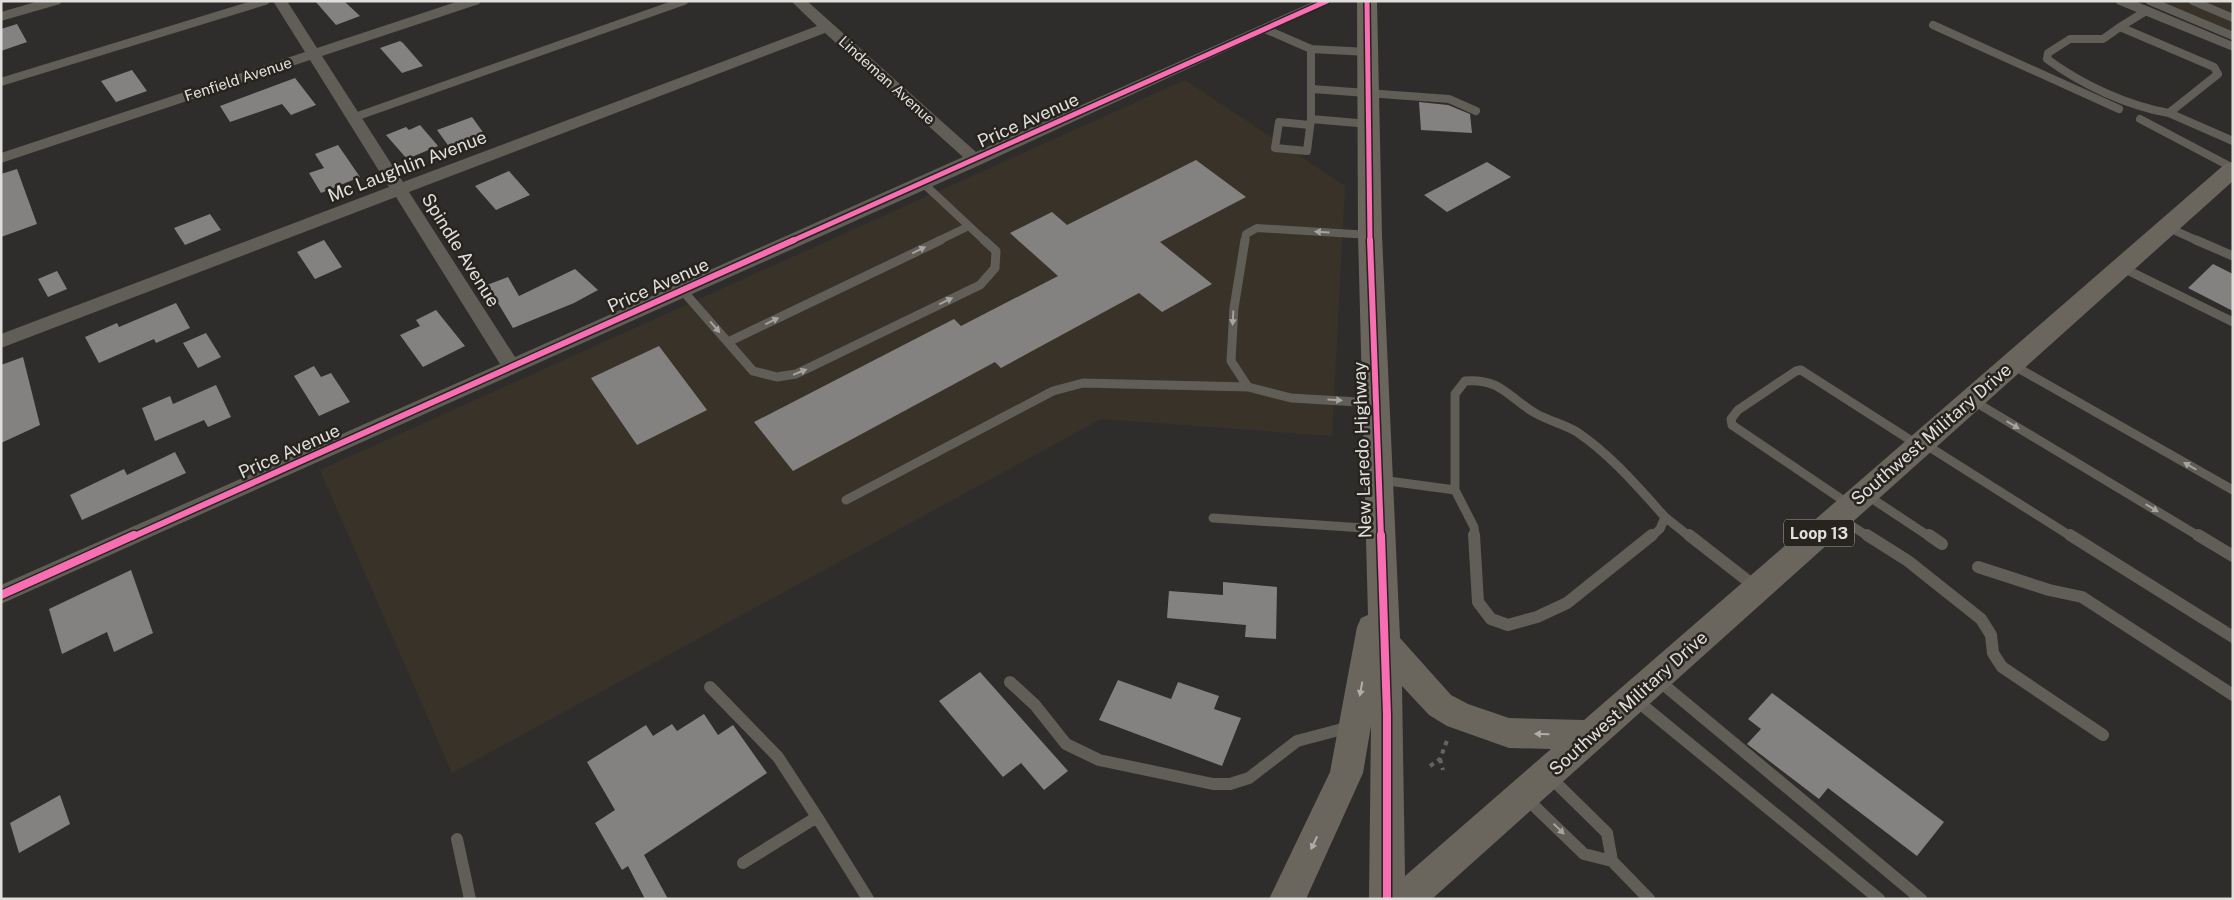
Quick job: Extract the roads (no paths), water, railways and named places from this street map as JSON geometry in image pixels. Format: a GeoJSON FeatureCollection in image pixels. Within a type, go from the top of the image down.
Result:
{"type":"FeatureCollection","features":[{"type":"Feature","properties":{"kind":"main road","name":"New Laredo Highway"},"geometry":{"type":"LineString","coordinates":[[1367,1],[1370,235],[1377,480],[1387,715],[1387,899]]}},
{"type":"Feature","properties":{"kind":"main road","name":"Southwest Military Drive"},"geometry":{"type":"LineString","coordinates":[[1405,899],[2232,170]]}},
{"type":"Feature","properties":{"kind":"main road"},"geometry":{"type":"LineString","coordinates":[[1287,899],[1346,773],[1381,572]]}},
{"type":"Feature","properties":{"kind":"main road"},"geometry":{"type":"LineString","coordinates":[[1384,640],[1405,668],[1440,705],[1458,716],[1509,734],[1591,736]]}},
{"type":"Feature","properties":{"kind":"street"},"geometry":{"type":"LineString","coordinates":[[1,17],[55,1]]}},
{"type":"Feature","properties":{"kind":"street","name":"Spindle Avenue"},"geometry":{"type":"LineString","coordinates":[[280,1],[512,368]]}},
{"type":"Feature","properties":{"kind":"street","name":"Fenfield Avenue"},"geometry":{"type":"LineString","coordinates":[[1,158],[474,1]]}},
{"type":"Feature","properties":{"kind":"street","name":"Price Avenue"},"geometry":{"type":"LineString","coordinates":[[1,596],[1327,1]]}},
{"type":"Feature","properties":{"kind":"street"},"geometry":{"type":"LineString","coordinates":[[2122,1],[2148,6],[2233,48]]}},
{"type":"Feature","properties":{"kind":"street","name":"Lindeman Avenue"},"geometry":{"type":"LineString","coordinates":[[800,2],[976,160]]}},
{"type":"Feature","properties":{"kind":"street","name":"Mc Laughlin Avenue"},"geometry":{"type":"LineString","coordinates":[[1,341],[828,27]]}},
{"type":"Feature","properties":{"kind":"lane"},"geometry":{"type":"LineString","coordinates":[[1,82],[265,1]]}},
{"type":"Feature","properties":{"kind":"lane"},"geometry":{"type":"LineString","coordinates":[[355,117],[684,1]]}},
{"type":"Feature","properties":{"kind":"lane"},"geometry":{"type":"LineString","coordinates":[[2192,1],[2233,18]]}},
{"type":"Feature","properties":{"kind":"lane"},"geometry":{"type":"LineString","coordinates":[[2233,36],[2148,6],[2103,39],[2070,39],[2048,53],[2047,59],[2068,73],[2150,110],[2169,113],[2233,141]]}},
{"type":"Feature","properties":{"kind":"lane"},"geometry":{"type":"LineString","coordinates":[[1933,25],[2119,109]]}},
{"type":"Feature","properties":{"kind":"lane"},"geometry":{"type":"LineString","coordinates":[[2120,27],[2214,67],[2218,74],[2169,113]]}},
{"type":"Feature","properties":{"kind":"lane"},"geometry":{"type":"LineString","coordinates":[[1265,29],[1311,49],[1368,52]]}},
{"type":"Feature","properties":{"kind":"lane"},"geometry":{"type":"LineString","coordinates":[[1311,49],[1311,122],[1307,151],[1275,148],[1279,122],[1311,122],[1369,124]]}},
{"type":"Feature","properties":{"kind":"lane"},"geometry":{"type":"LineString","coordinates":[[1312,89],[1448,99],[1476,111]]}},
{"type":"Feature","properties":{"kind":"lane"},"geometry":{"type":"LineString","coordinates":[[2140,119],[2232,170]]}},
{"type":"Feature","properties":{"kind":"lane"},"geometry":{"type":"LineString","coordinates":[[683,291],[753,370],[777,377],[796,374],[980,285],[996,268],[996,251],[923,183]]}},
{"type":"Feature","properties":{"kind":"lane"},"geometry":{"type":"LineString","coordinates":[[728,342],[968,226]]}},
{"type":"Feature","properties":{"kind":"lane"},"geometry":{"type":"LineString","coordinates":[[2167,226],[2233,256]]}},
{"type":"Feature","properties":{"kind":"lane"},"geometry":{"type":"LineString","coordinates":[[1248,387],[1230,361],[1234,308],[1246,234],[1258,228],[1370,235]]}},
{"type":"Feature","properties":{"kind":"lane"},"geometry":{"type":"LineString","coordinates":[[2121,267],[2233,322]]}},
{"type":"Feature","properties":{"kind":"lane"},"geometry":{"type":"LineString","coordinates":[[2011,364],[2233,490]]}},
{"type":"Feature","properties":{"kind":"lane"},"geometry":{"type":"LineString","coordinates":[[2103,735],[2002,666],[1993,653],[1991,635],[1981,619],[1966,605],[1908,561],[1851,505],[1732,425],[1731,419],[1738,410],[1796,371],[1801,370],[2233,637]]}},
{"type":"Feature","properties":{"kind":"lane"},"geometry":{"type":"LineString","coordinates":[[1665,517],[1660,529],[1567,603],[1537,617],[1508,625],[1490,619],[1478,602],[1474,527],[1455,490],[1455,394],[1465,381],[1481,378],[1507,391],[1535,413],[1563,424],[1621,470],[1665,517],[1756,588]]}},
{"type":"Feature","properties":{"kind":"lane"},"geometry":{"type":"LineString","coordinates":[[846,500],[1053,391],[1083,383],[1248,387],[1291,398],[1376,403]]}},
{"type":"Feature","properties":{"kind":"lane"},"geometry":{"type":"LineString","coordinates":[[1971,400],[2233,556]]}},
{"type":"Feature","properties":{"kind":"lane"},"geometry":{"type":"LineString","coordinates":[[1377,480],[1455,490]]}},
{"type":"Feature","properties":{"kind":"lane"},"geometry":{"type":"LineString","coordinates":[[1851,505],[1942,544]]}},
{"type":"Feature","properties":{"kind":"lane"},"geometry":{"type":"LineString","coordinates":[[1213,518],[1379,530]]}},
{"type":"Feature","properties":{"kind":"lane"},"geometry":{"type":"LineString","coordinates":[[1978,568],[2049,590],[2082,597],[2233,696]]}},
{"type":"Feature","properties":{"kind":"lane"},"geometry":{"type":"LineString","coordinates":[[1656,678],[1921,899]]}},
{"type":"Feature","properties":{"kind":"lane"},"geometry":{"type":"LineString","coordinates":[[1010,682],[1034,705],[1066,744],[1099,760],[1213,784],[1230,784],[1249,778],[1297,741],[1387,715]]}},
{"type":"Feature","properties":{"kind":"lane"},"geometry":{"type":"LineString","coordinates":[[710,687],[778,757],[868,899]]}},
{"type":"Feature","properties":{"kind":"lane"},"geometry":{"type":"LineString","coordinates":[[1633,698],[1879,899]]}},
{"type":"Feature","properties":{"kind":"lane"},"geometry":{"type":"LineString","coordinates":[[1547,774],[1606,834],[1612,861],[1649,899]]}},
{"type":"Feature","properties":{"kind":"lane"},"geometry":{"type":"LineString","coordinates":[[1524,795],[1584,854],[1612,861]]}},
{"type":"Feature","properties":{"kind":"lane"},"geometry":{"type":"LineString","coordinates":[[743,863],[817,817]]}},
{"type":"Feature","properties":{"kind":"lane"},"geometry":{"type":"LineString","coordinates":[[457,838],[470,899]]}}]}
